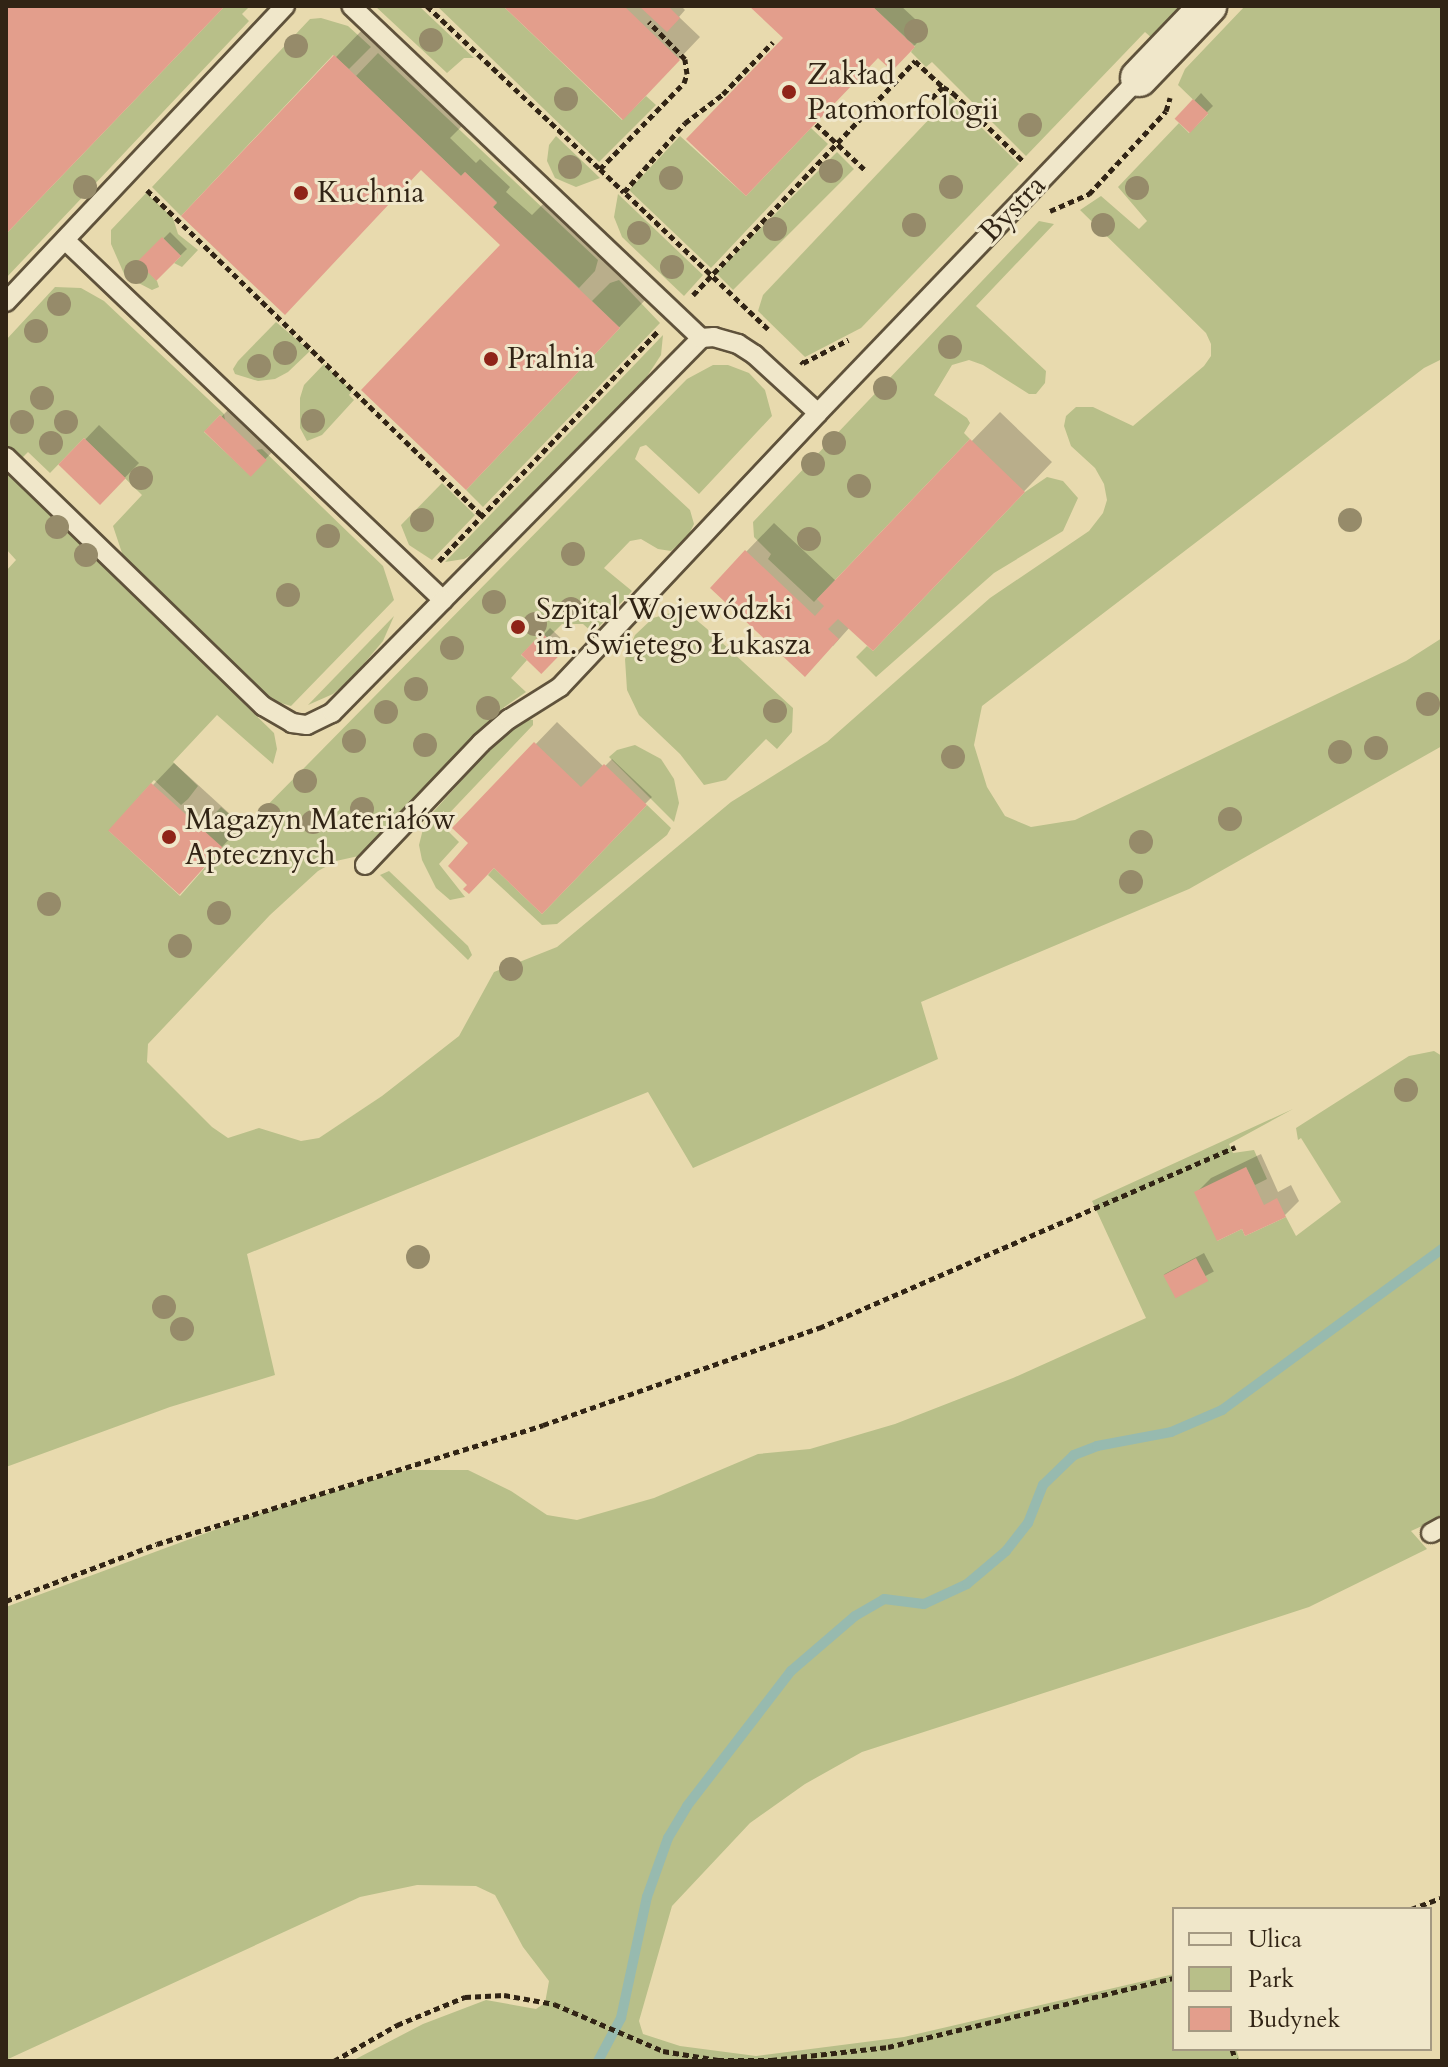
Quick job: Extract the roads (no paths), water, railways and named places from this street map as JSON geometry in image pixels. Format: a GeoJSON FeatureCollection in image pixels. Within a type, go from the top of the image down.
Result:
{"type":"FeatureCollection","features":[{"type":"Feature","properties":{"kind":"street","name":"Bystra"},"geometry":{"type":"LineString","coordinates":[[1147,69],[1208,6]]}},
{"type":"Feature","properties":{"kind":"lane"},"geometry":{"type":"LineString","coordinates":[[6,302],[285,6]]}},
{"type":"Feature","properties":{"kind":"lane"},"geometry":{"type":"LineString","coordinates":[[351,6],[701,338],[727,339],[747,350],[818,413]]}},
{"type":"Feature","properties":{"kind":"lane","name":"Bystra"},"geometry":{"type":"LineString","coordinates":[[365,865],[481,743],[524,707],[560,687],[1147,69]]}},
{"type":"Feature","properties":{"kind":"lane"},"geometry":{"type":"LineString","coordinates":[[65,240],[443,600]]}},
{"type":"Feature","properties":{"kind":"lane"},"geometry":{"type":"LineString","coordinates":[[6,457],[263,706],[292,723],[307,725],[332,713],[701,338]]}},
{"type":"Feature","properties":{"kind":"waterway"},"geometry":{"type":"LineString","coordinates":[[598,2061],[621,2018],[647,1897],[668,1838],[687,1806],[791,1671],[855,1616],[884,1599],[924,1604],[967,1584],[1006,1551],[1028,1523],[1043,1485],[1074,1455],[1097,1446],[1171,1432],[1222,1410],[1442,1249]]}},
{"type":"Feature","properties":{"kind":"place","name":"Zakład Patomorfologii"},"geometry":{"type":"Point","coordinates":[789,92]}},
{"type":"Feature","properties":{"kind":"place","name":"Kuchnia"},"geometry":{"type":"Point","coordinates":[301,193]}},
{"type":"Feature","properties":{"kind":"place","name":"Pralnia"},"geometry":{"type":"Point","coordinates":[491,359]}},
{"type":"Feature","properties":{"kind":"place","name":"Szpital Wojewódzki im. Świętego Łukasza"},"geometry":{"type":"Point","coordinates":[518,627]}},
{"type":"Feature","properties":{"kind":"place","name":"Magazyn Materiałów Aptecznych"},"geometry":{"type":"Point","coordinates":[169,837]}}]}
